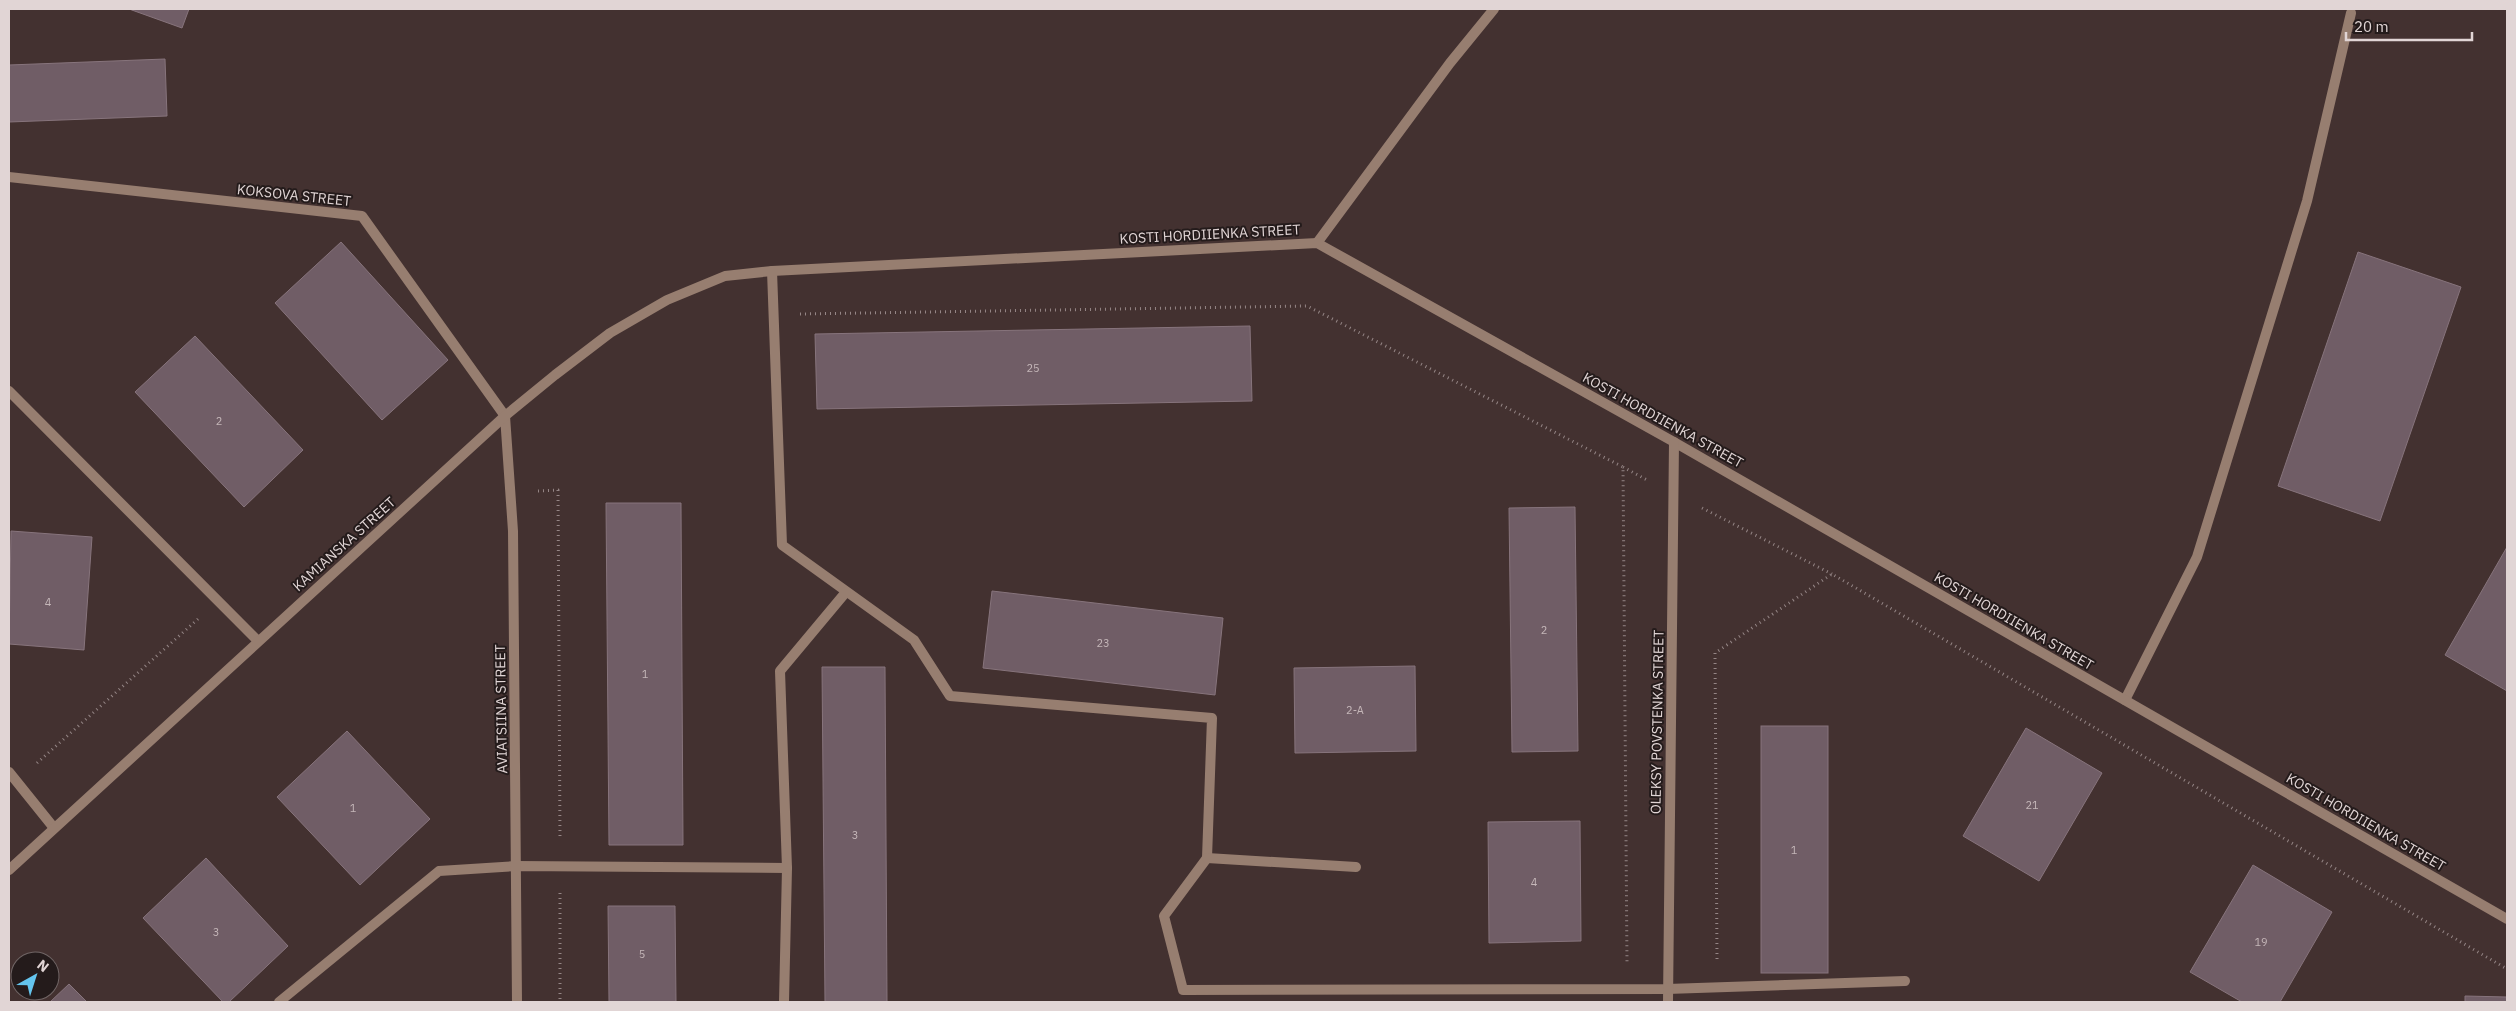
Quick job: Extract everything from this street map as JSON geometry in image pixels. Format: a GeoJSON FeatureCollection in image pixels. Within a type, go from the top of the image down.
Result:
{"type":"FeatureCollection","features":[{"type":"Feature","properties":{"kind":"street"},"geometry":{"type":"LineString","coordinates":[[1317,243],[1444,70],[1494,9]]}},
{"type":"Feature","properties":{"kind":"street"},"geometry":{"type":"LineString","coordinates":[[2124,700],[2197,557],[2307,201],[2352,13]]}},
{"type":"Feature","properties":{"kind":"street","name":"KOKSOVA STREET"},"geometry":{"type":"LineString","coordinates":[[9,177],[362,216],[505,416]]}},
{"type":"Feature","properties":{"kind":"street","name":"KOSTI HORDIIENKA STREET"},"geometry":{"type":"LineString","coordinates":[[725,276],[772,271],[1317,243],[1674,442],[2507,919]]}},
{"type":"Feature","properties":{"kind":"street"},"geometry":{"type":"LineString","coordinates":[[772,271],[782,545],[914,640],[950,696],[1212,718],[1207,858],[1164,916],[1183,990],[1667,988],[1905,981]]}},
{"type":"Feature","properties":{"kind":"street","name":"KAMIANSKA STREET"},"geometry":{"type":"LineString","coordinates":[[9,870],[505,416],[610,333],[667,300],[725,276]]}},
{"type":"Feature","properties":{"kind":"street"},"geometry":{"type":"LineString","coordinates":[[9,391],[258,641]]}},
{"type":"Feature","properties":{"kind":"street","name":"AVIATSIINA STREET"},"geometry":{"type":"LineString","coordinates":[[505,416],[513,531],[517,1002]]}},
{"type":"Feature","properties":{"kind":"street","name":"OLEKSY POVSTENKA STREET"},"geometry":{"type":"LineString","coordinates":[[1668,1002],[1674,442]]}},
{"type":"Feature","properties":{"kind":"street"},"geometry":{"type":"LineString","coordinates":[[784,1002],[787,868],[780,671],[846,592]]}},
{"type":"Feature","properties":{"kind":"street"},"geometry":{"type":"LineString","coordinates":[[9,772],[54,828]]}},
{"type":"Feature","properties":{"kind":"street"},"geometry":{"type":"LineString","coordinates":[[1207,858],[1356,867]]}},
{"type":"Feature","properties":{"kind":"street"},"geometry":{"type":"LineString","coordinates":[[279,1002],[439,871],[516,866],[787,868]]}},
{"type":"Feature","properties":{"kind":"path"},"geometry":{"type":"LineString","coordinates":[[773,314],[1307,306],[1832,574],[2507,970]]}},
{"type":"Feature","properties":{"kind":"path"},"geometry":{"type":"LineString","coordinates":[[1623,468],[1627,988]]}},
{"type":"Feature","properties":{"kind":"path"},"geometry":{"type":"LineString","coordinates":[[510,492],[558,490],[560,1002]]}},
{"type":"Feature","properties":{"kind":"path"},"geometry":{"type":"LineString","coordinates":[[1717,987],[1716,653],[1832,574]]}},
{"type":"Feature","properties":{"kind":"path"},"geometry":{"type":"LineString","coordinates":[[16,782],[218,601]]}},
{"type":"Feature","properties":{"kind":"building"},"geometry":{"type":"Polygon","coordinates":[[[129,9],[189,9],[182,28],[129,9]]]}},
{"type":"Feature","properties":{"kind":"building"},"geometry":{"type":"Polygon","coordinates":[[[165,59],[167,116],[9,122],[9,65],[165,59]]]}},
{"type":"Feature","properties":{"kind":"building"},"geometry":{"type":"Polygon","coordinates":[[[341,242],[448,360],[382,420],[275,303],[341,242]]]}},
{"type":"Feature","properties":{"kind":"building"},"geometry":{"type":"Polygon","coordinates":[[[2358,252],[2461,287],[2380,521],[2278,486],[2358,252]]]}},
{"type":"Feature","properties":{"kind":"building"},"geometry":{"type":"Polygon","coordinates":[[[1250,326],[1252,401],[817,409],[815,334],[1250,326]]]}},
{"type":"Feature","properties":{"kind":"building"},"geometry":{"type":"Polygon","coordinates":[[[195,336],[303,450],[244,507],[135,392],[195,336]]]}},
{"type":"Feature","properties":{"kind":"building"},"geometry":{"type":"Polygon","coordinates":[[[606,503],[681,503],[683,845],[609,845],[606,503]]]}},
{"type":"Feature","properties":{"kind":"building"},"geometry":{"type":"Polygon","coordinates":[[[1575,507],[1578,751],[1512,752],[1509,508],[1575,507]]]}},
{"type":"Feature","properties":{"kind":"building"},"geometry":{"type":"Polygon","coordinates":[[[11,531],[92,537],[84,650],[9,644],[11,531]]]}},
{"type":"Feature","properties":{"kind":"building"},"geometry":{"type":"Polygon","coordinates":[[[2507,547],[2507,691],[2445,655],[2507,547]]]}},
{"type":"Feature","properties":{"kind":"building"},"geometry":{"type":"Polygon","coordinates":[[[992,591],[1223,618],[1215,695],[983,668],[992,591]]]}},
{"type":"Feature","properties":{"kind":"building"},"geometry":{"type":"Polygon","coordinates":[[[1415,666],[1416,751],[1295,753],[1294,668],[1415,666]]]}},
{"type":"Feature","properties":{"kind":"building"},"geometry":{"type":"Polygon","coordinates":[[[822,667],[885,667],[887,1002],[825,1002],[822,667]]]}},
{"type":"Feature","properties":{"kind":"building"},"geometry":{"type":"Polygon","coordinates":[[[1761,726],[1828,726],[1828,973],[1761,973],[1761,726]]]}},
{"type":"Feature","properties":{"kind":"building"},"geometry":{"type":"Polygon","coordinates":[[[2026,728],[2102,773],[2039,881],[1963,836],[2026,728]]]}},
{"type":"Feature","properties":{"kind":"building"},"geometry":{"type":"Polygon","coordinates":[[[347,731],[430,819],[360,885],[277,797],[347,731]]]}},
{"type":"Feature","properties":{"kind":"building"},"geometry":{"type":"Polygon","coordinates":[[[1580,821],[1581,941],[1489,943],[1488,822],[1580,821]]]}},
{"type":"Feature","properties":{"kind":"building"},"geometry":{"type":"Polygon","coordinates":[[[206,858],[288,946],[229,1002],[223,1002],[143,918],[206,858]]]}},
{"type":"Feature","properties":{"kind":"building"},"geometry":{"type":"Polygon","coordinates":[[[2253,865],[2332,912],[2280,1002],[2242,1002],[2190,972],[2253,865]]]}},
{"type":"Feature","properties":{"kind":"building"},"geometry":{"type":"Polygon","coordinates":[[[608,906],[675,906],[676,1002],[609,1002],[608,906]]]}},
{"type":"Feature","properties":{"kind":"building"},"geometry":{"type":"Polygon","coordinates":[[[69,984],[87,1002],[50,1002],[60,1001],[60,993],[69,984]]]}},
{"type":"Feature","properties":{"kind":"building"},"geometry":{"type":"Polygon","coordinates":[[[2465,996],[2507,997],[2507,1002],[2465,1002],[2465,996]]]}}]}
